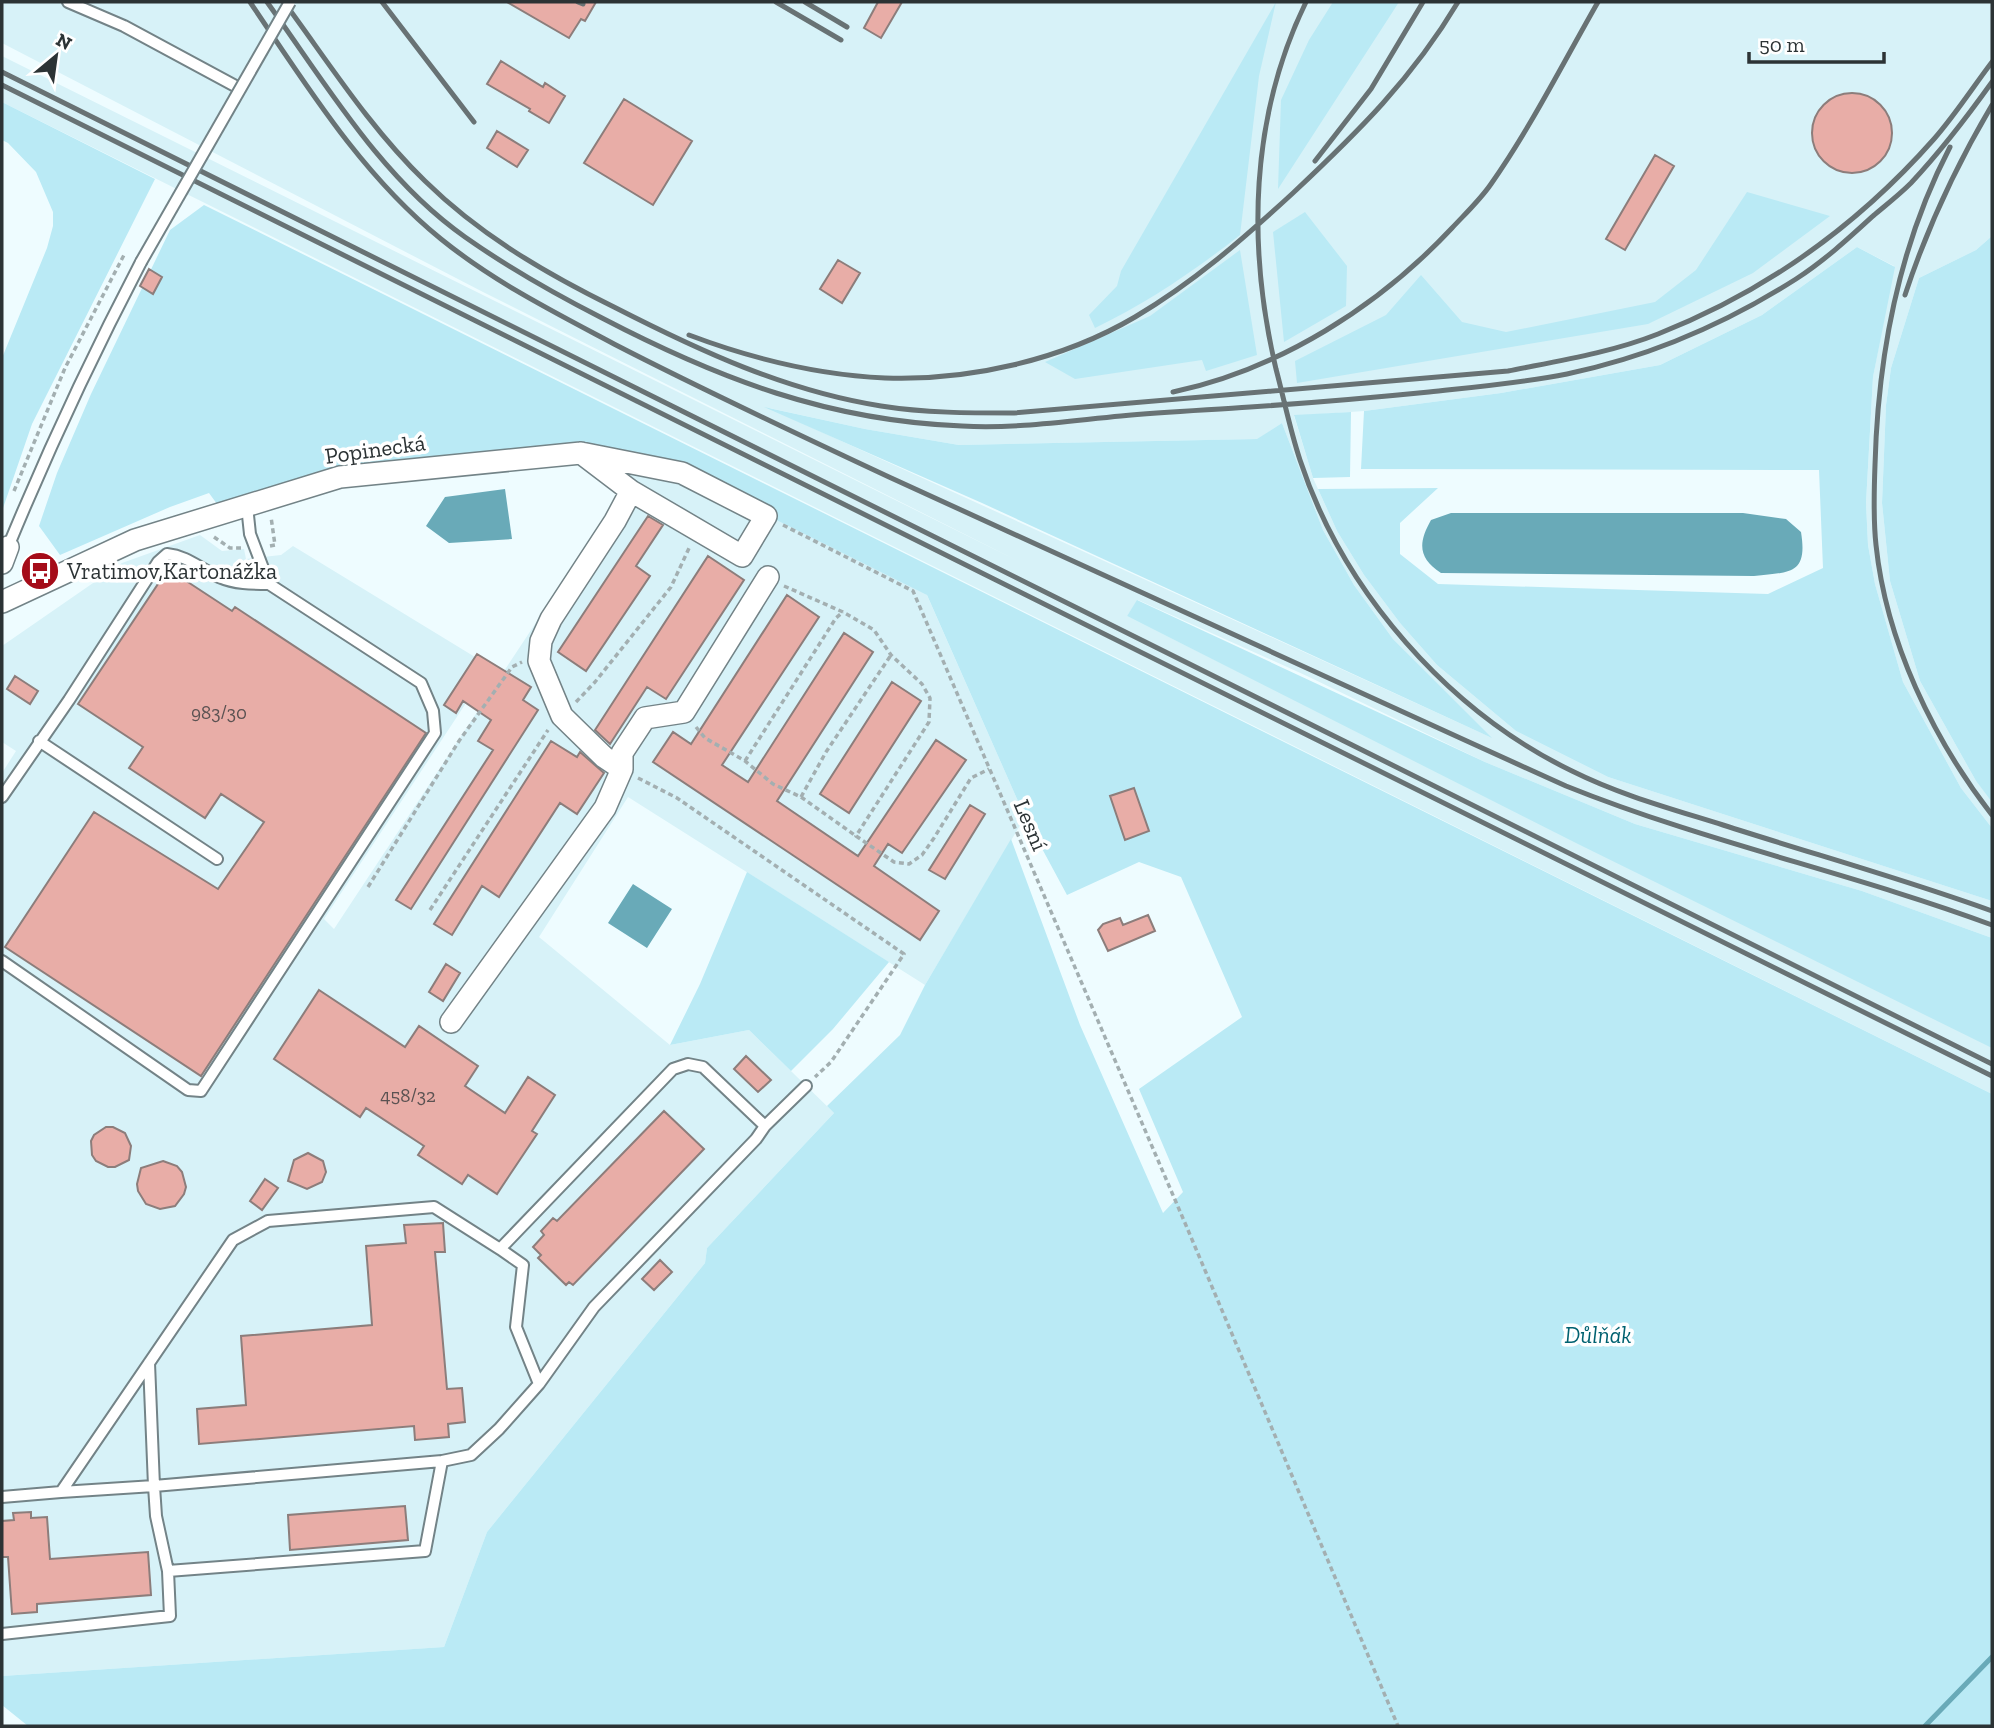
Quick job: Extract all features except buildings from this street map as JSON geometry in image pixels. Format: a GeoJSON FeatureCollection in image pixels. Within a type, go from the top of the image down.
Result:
{"type":"FeatureCollection","features":[{"type":"Feature","properties":{"kind":"street"},"geometry":{"type":"LineString","coordinates":[[582,453],[631,491],[742,556],[765,516]]}},
{"type":"Feature","properties":{"kind":"street","name":"Popinecká"},"geometry":{"type":"LineString","coordinates":[[2,602],[135,540],[340,477],[582,453],[682,473],[765,516]]}},
{"type":"Feature","properties":{"kind":"street"},"geometry":{"type":"LineString","coordinates":[[622,769],[604,758],[562,716],[539,661],[541,641],[551,619],[615,521],[631,491]]}},
{"type":"Feature","properties":{"kind":"street"},"geometry":{"type":"LineString","coordinates":[[451,1022],[605,808],[622,769],[622,753],[645,718],[684,712],[768,577]]}},
{"type":"Feature","properties":{"kind":"lane"},"geometry":{"type":"LineString","coordinates":[[68,2],[124,26],[239,89]]}},
{"type":"Feature","properties":{"kind":"lane"},"geometry":{"type":"LineString","coordinates":[[5,555],[48,449],[93,353],[290,2]]}},
{"type":"Feature","properties":{"kind":"lane"},"geometry":{"type":"LineString","coordinates":[[247,506],[250,534],[269,584]]}},
{"type":"Feature","properties":{"kind":"lane"},"geometry":{"type":"LineString","coordinates":[[2,797],[69,700],[158,562],[167,554],[181,556],[217,576],[240,584],[269,584],[421,683],[433,711],[435,733],[201,1091],[188,1090],[2,961]]}},
{"type":"Feature","properties":{"kind":"lane"},"geometry":{"type":"LineString","coordinates":[[39,741],[217,859]]}},
{"type":"Feature","properties":{"kind":"lane"},"geometry":{"type":"LineString","coordinates":[[500,1249],[673,1069],[688,1064],[703,1067],[765,1126]]}},
{"type":"Feature","properties":{"kind":"lane"},"geometry":{"type":"LineString","coordinates":[[2,1497],[442,1461],[471,1455],[499,1429],[539,1384],[594,1307],[806,1086]]}},
{"type":"Feature","properties":{"kind":"lane"},"geometry":{"type":"LineString","coordinates":[[61,1492],[233,1240],[268,1221],[434,1207],[523,1265],[516,1327],[539,1384]]}},
{"type":"Feature","properties":{"kind":"lane"},"geometry":{"type":"LineString","coordinates":[[2,1634],[170,1616],[168,1571],[156,1517],[149,1363]]}},
{"type":"Feature","properties":{"kind":"lane"},"geometry":{"type":"LineString","coordinates":[[168,1571],[425,1551],[442,1461]]}},
{"type":"Feature","properties":{"kind":"path"},"geometry":{"type":"LineString","coordinates":[[11,501],[65,368],[124,255]]}},
{"type":"Feature","properties":{"kind":"path","name":"Lesní"},"geometry":{"type":"LineString","coordinates":[[765,516],[913,591],[1398,1726]]}},
{"type":"Feature","properties":{"kind":"path"},"geometry":{"type":"LineString","coordinates":[[768,577],[874,629],[891,655],[922,684],[930,698],[929,722],[856,836]]}},
{"type":"Feature","properties":{"kind":"path"},"geometry":{"type":"LineString","coordinates":[[744,761],[836,618],[843,612]]}},
{"type":"Feature","properties":{"kind":"path"},"geometry":{"type":"LineString","coordinates":[[368,887],[459,741],[512,667],[540,650]]}},
{"type":"Feature","properties":{"kind":"path"},"geometry":{"type":"LineString","coordinates":[[801,797],[826,752],[891,655]]}},
{"type":"Feature","properties":{"kind":"path"},"geometry":{"type":"LineString","coordinates":[[684,712],[705,737],[744,761],[773,785],[801,797],[894,862],[909,864],[922,855],[971,778],[989,769]]}},
{"type":"Feature","properties":{"kind":"path"},"geometry":{"type":"LineString","coordinates":[[622,769],[677,798],[904,954],[831,1062],[806,1086]]}},
{"type":"Feature","properties":{"kind":"shaded area"},"geometry":{"type":"Polygon","coordinates":[[[2,2],[1992,2],[1992,236],[1976,250],[1919,278],[1891,368],[1886,405],[1882,503],[1890,581],[1920,681],[1976,781],[1992,801],[1992,828],[1961,788],[1903,682],[1875,584],[1868,545],[1866,503],[1873,377],[1894,266],[1857,247],[1762,315],[1660,365],[1501,393],[1364,411],[1294,416],[1313,478],[1337,531],[1364,575],[1400,623],[1437,665],[1516,731],[1608,777],[1992,901],[1992,938],[1862,891],[1635,824],[1485,762],[1307,676],[1138,600],[1127,616],[1992,1047],[1992,1094],[2,102],[2,56],[1022,563],[483,292],[2,43],[2,2]],[[769,408],[1490,737],[1393,639],[1354,585],[1323,530],[1282,423],[1258,439],[959,445],[865,429],[769,408]]]}},
{"type":"Feature","properties":{"kind":"shaded area"},"geometry":{"type":"Polygon","coordinates":[[[644,452],[926,593],[1025,817],[925,985],[628,797],[539,937],[670,1045],[749,1030],[834,1113],[707,1248],[705,1263],[487,1532],[444,1647],[2,1676],[2,773],[16,751],[2,742],[2,646],[122,563],[200,535],[222,551],[244,549],[246,559],[281,555],[293,546],[475,657],[466,703],[324,919],[334,929],[601,524],[644,452]]]}},
{"type":"Feature","properties":{"kind":"shaded area"},"geometry":{"type":"Polygon","coordinates":[[[505,489],[512,539],[449,543],[426,526],[445,497],[505,489]]]}},
{"type":"Feature","properties":{"kind":"shaded area"},"geometry":{"type":"Polygon","coordinates":[[[1451,513],[1743,513],[1786,519],[1801,532],[1802,556],[1799,564],[1787,572],[1754,576],[1441,573],[1424,556],[1422,543],[1431,520],[1451,513]]]}},
{"type":"Feature","properties":{"kind":"shaded area"},"geometry":{"type":"Polygon","coordinates":[[[633,884],[672,909],[647,948],[608,923],[633,884]]]}},
{"type":"Feature","properties":{"kind":"green space"},"geometry":{"type":"Polygon","coordinates":[[[1276,2],[1259,76],[1240,235],[1170,286],[1095,328],[1089,315],[1117,286],[1121,271],[1276,2]]]}},
{"type":"Feature","properties":{"kind":"green space"},"geometry":{"type":"Polygon","coordinates":[[[1333,2],[1399,2],[1278,189],[1281,100],[1309,40],[1333,2]]]}},
{"type":"Feature","properties":{"kind":"green space"},"geometry":{"type":"Polygon","coordinates":[[[2,102],[155,179],[32,424],[2,511],[2,358],[47,248],[53,226],[53,212],[36,172],[2,140],[2,102]]]}},
{"type":"Feature","properties":{"kind":"green space"},"geometry":{"type":"Polygon","coordinates":[[[1747,192],[1830,216],[1753,273],[1648,324],[1297,383],[1295,361],[1386,315],[1421,275],[1462,322],[1506,332],[1655,302],[1696,270],[1747,192]]]}},
{"type":"Feature","properties":{"kind":"green space","name":"Důlňák"},"geometry":{"type":"Polygon","coordinates":[[[204,205],[1992,1094],[1992,1726],[28,1726],[2,1705],[2,1676],[444,1647],[487,1532],[705,1263],[707,1248],[834,1113],[827,1106],[900,1035],[925,985],[1011,839],[1080,1025],[1163,1213],[1183,1192],[1139,1089],[1242,1017],[1181,877],[1139,862],[1067,895],[1025,817],[927,595],[682,473],[581,453],[305,488],[296,479],[217,504],[209,493],[60,555],[39,526],[57,473],[91,394],[170,230],[204,205]]]}},
{"type":"Feature","properties":{"kind":"green space"},"geometry":{"type":"Polygon","coordinates":[[[1305,212],[1347,266],[1346,306],[1284,342],[1273,232],[1305,212]]]}},
{"type":"Feature","properties":{"kind":"green space"},"geometry":{"type":"Polygon","coordinates":[[[1992,236],[1992,802],[1976,781],[1920,681],[1890,581],[1882,503],[1886,405],[1891,368],[1919,278],[1976,250],[1992,236]]]}},
{"type":"Feature","properties":{"kind":"green space"},"geometry":{"type":"Polygon","coordinates":[[[1857,247],[1895,267],[1873,377],[1866,503],[1868,545],[1875,584],[1903,682],[1961,788],[1992,828],[1992,901],[1608,777],[1516,731],[1437,665],[1400,623],[1364,575],[1337,531],[1318,489],[1438,488],[1400,523],[1400,554],[1438,584],[1768,594],[1823,568],[1819,470],[1361,469],[1364,411],[1501,393],[1660,365],[1762,315],[1857,247]]]}},
{"type":"Feature","properties":{"kind":"green space"},"geometry":{"type":"Polygon","coordinates":[[[1240,250],[1257,355],[1206,371],[1202,360],[1075,379],[1045,362],[1150,316],[1240,250]]]}},
{"type":"Feature","properties":{"kind":"green space"},"geometry":{"type":"Polygon","coordinates":[[[764,407],[865,429],[959,445],[1257,439],[1282,423],[1323,530],[1354,585],[1393,639],[1492,738],[982,503],[764,407]]]}},
{"type":"Feature","properties":{"kind":"green space"},"geometry":{"type":"Polygon","coordinates":[[[1351,412],[1350,477],[1313,478],[1294,415],[1351,412]]]}},
{"type":"Feature","properties":{"kind":"green space"},"geometry":{"type":"Polygon","coordinates":[[[1137,600],[1485,762],[1635,824],[1862,891],[1992,938],[1992,1048],[1578,844],[1127,616],[1137,600]]]}},
{"type":"Feature","properties":{"kind":"green space"},"geometry":{"type":"Polygon","coordinates":[[[747,872],[889,962],[833,1029],[791,1071],[749,1030],[670,1045],[700,984],[747,872]]]}},
{"type":"Feature","properties":{"kind":"waterway"},"geometry":{"type":"LineString","coordinates":[[1925,1726],[1992,1657]]}},
{"type":"Feature","properties":{"kind":"railway"},"geometry":{"type":"LineString","coordinates":[[250,2],[337,128],[360,158],[412,214],[482,269],[525,296],[614,344],[889,477],[1566,786],[1672,824],[1886,889],[1992,925]]}},
{"type":"Feature","properties":{"kind":"railway"},"geometry":{"type":"LineString","coordinates":[[267,2],[333,97],[407,187],[465,237],[515,270],[646,340],[732,378],[776,393],[866,416],[982,427],[1295,404],[1498,384],[1567,374],[1657,348],[1742,310],[1816,265],[1911,183],[1953,134],[1992,82]]}},
{"type":"Feature","properties":{"kind":"railway"},"geometry":{"type":"LineString","coordinates":[[284,2],[351,94],[405,161],[468,219],[538,266],[679,339],[777,380],[881,406],[948,412],[1014,413],[1508,371],[1584,356],[1640,341],[1736,298],[1808,253],[1841,227],[1874,200],[1934,139],[1992,62]]}},
{"type":"Feature","properties":{"kind":"railway"},"geometry":{"type":"LineString","coordinates":[[382,2],[474,122]]}},
{"type":"Feature","properties":{"kind":"railway"},"geometry":{"type":"LineString","coordinates":[[578,2],[583,4]]}},
{"type":"Feature","properties":{"kind":"railway"},"geometry":{"type":"LineString","coordinates":[[776,2],[841,40]]}},
{"type":"Feature","properties":{"kind":"railway"},"geometry":{"type":"LineString","coordinates":[[805,2],[847,27]]}},
{"type":"Feature","properties":{"kind":"railway"},"geometry":{"type":"LineString","coordinates":[[1306,2],[1287,46],[1264,136],[1258,229],[1261,276],[1276,369],[1300,460],[1319,509],[1343,555],[1372,600],[1406,642],[1443,681],[1483,716],[1526,746],[1572,771],[1646,801],[1892,877],[1992,911]]}},
{"type":"Feature","properties":{"kind":"railway"},"geometry":{"type":"LineString","coordinates":[[1315,161],[1371,89],[1423,2]]}},
{"type":"Feature","properties":{"kind":"railway"},"geometry":{"type":"LineString","coordinates":[[689,335],[785,364],[885,378],[949,376],[982,371],[1014,365],[1077,345],[1135,317],[1177,289],[1217,260],[1274,210],[1383,104],[1422,56],[1458,2]]}},
{"type":"Feature","properties":{"kind":"railway"},"geometry":{"type":"LineString","coordinates":[[1173,392],[1213,382],[1289,351],[1359,309],[1423,257],[1491,184],[1533,117],[1598,2]]}},
{"type":"Feature","properties":{"kind":"railway"},"geometry":{"type":"LineString","coordinates":[[2,72],[1992,1064]]}},
{"type":"Feature","properties":{"kind":"railway"},"geometry":{"type":"LineString","coordinates":[[2,85],[1992,1076]]}},
{"type":"Feature","properties":{"kind":"railway"},"geometry":{"type":"LineString","coordinates":[[1905,295],[1943,198],[1992,105]]}},
{"type":"Feature","properties":{"kind":"railway"},"geometry":{"type":"LineString","coordinates":[[1950,147],[1917,223],[1905,262],[1887,342],[1877,424],[1875,535],[1881,581],[1890,617],[1916,688],[1950,754],[1992,815]]}},
{"type":"Feature","properties":{"kind":"place","name":"Vratimov,Kartonážka"},"geometry":{"type":"Point","coordinates":[40,571]}}]}
